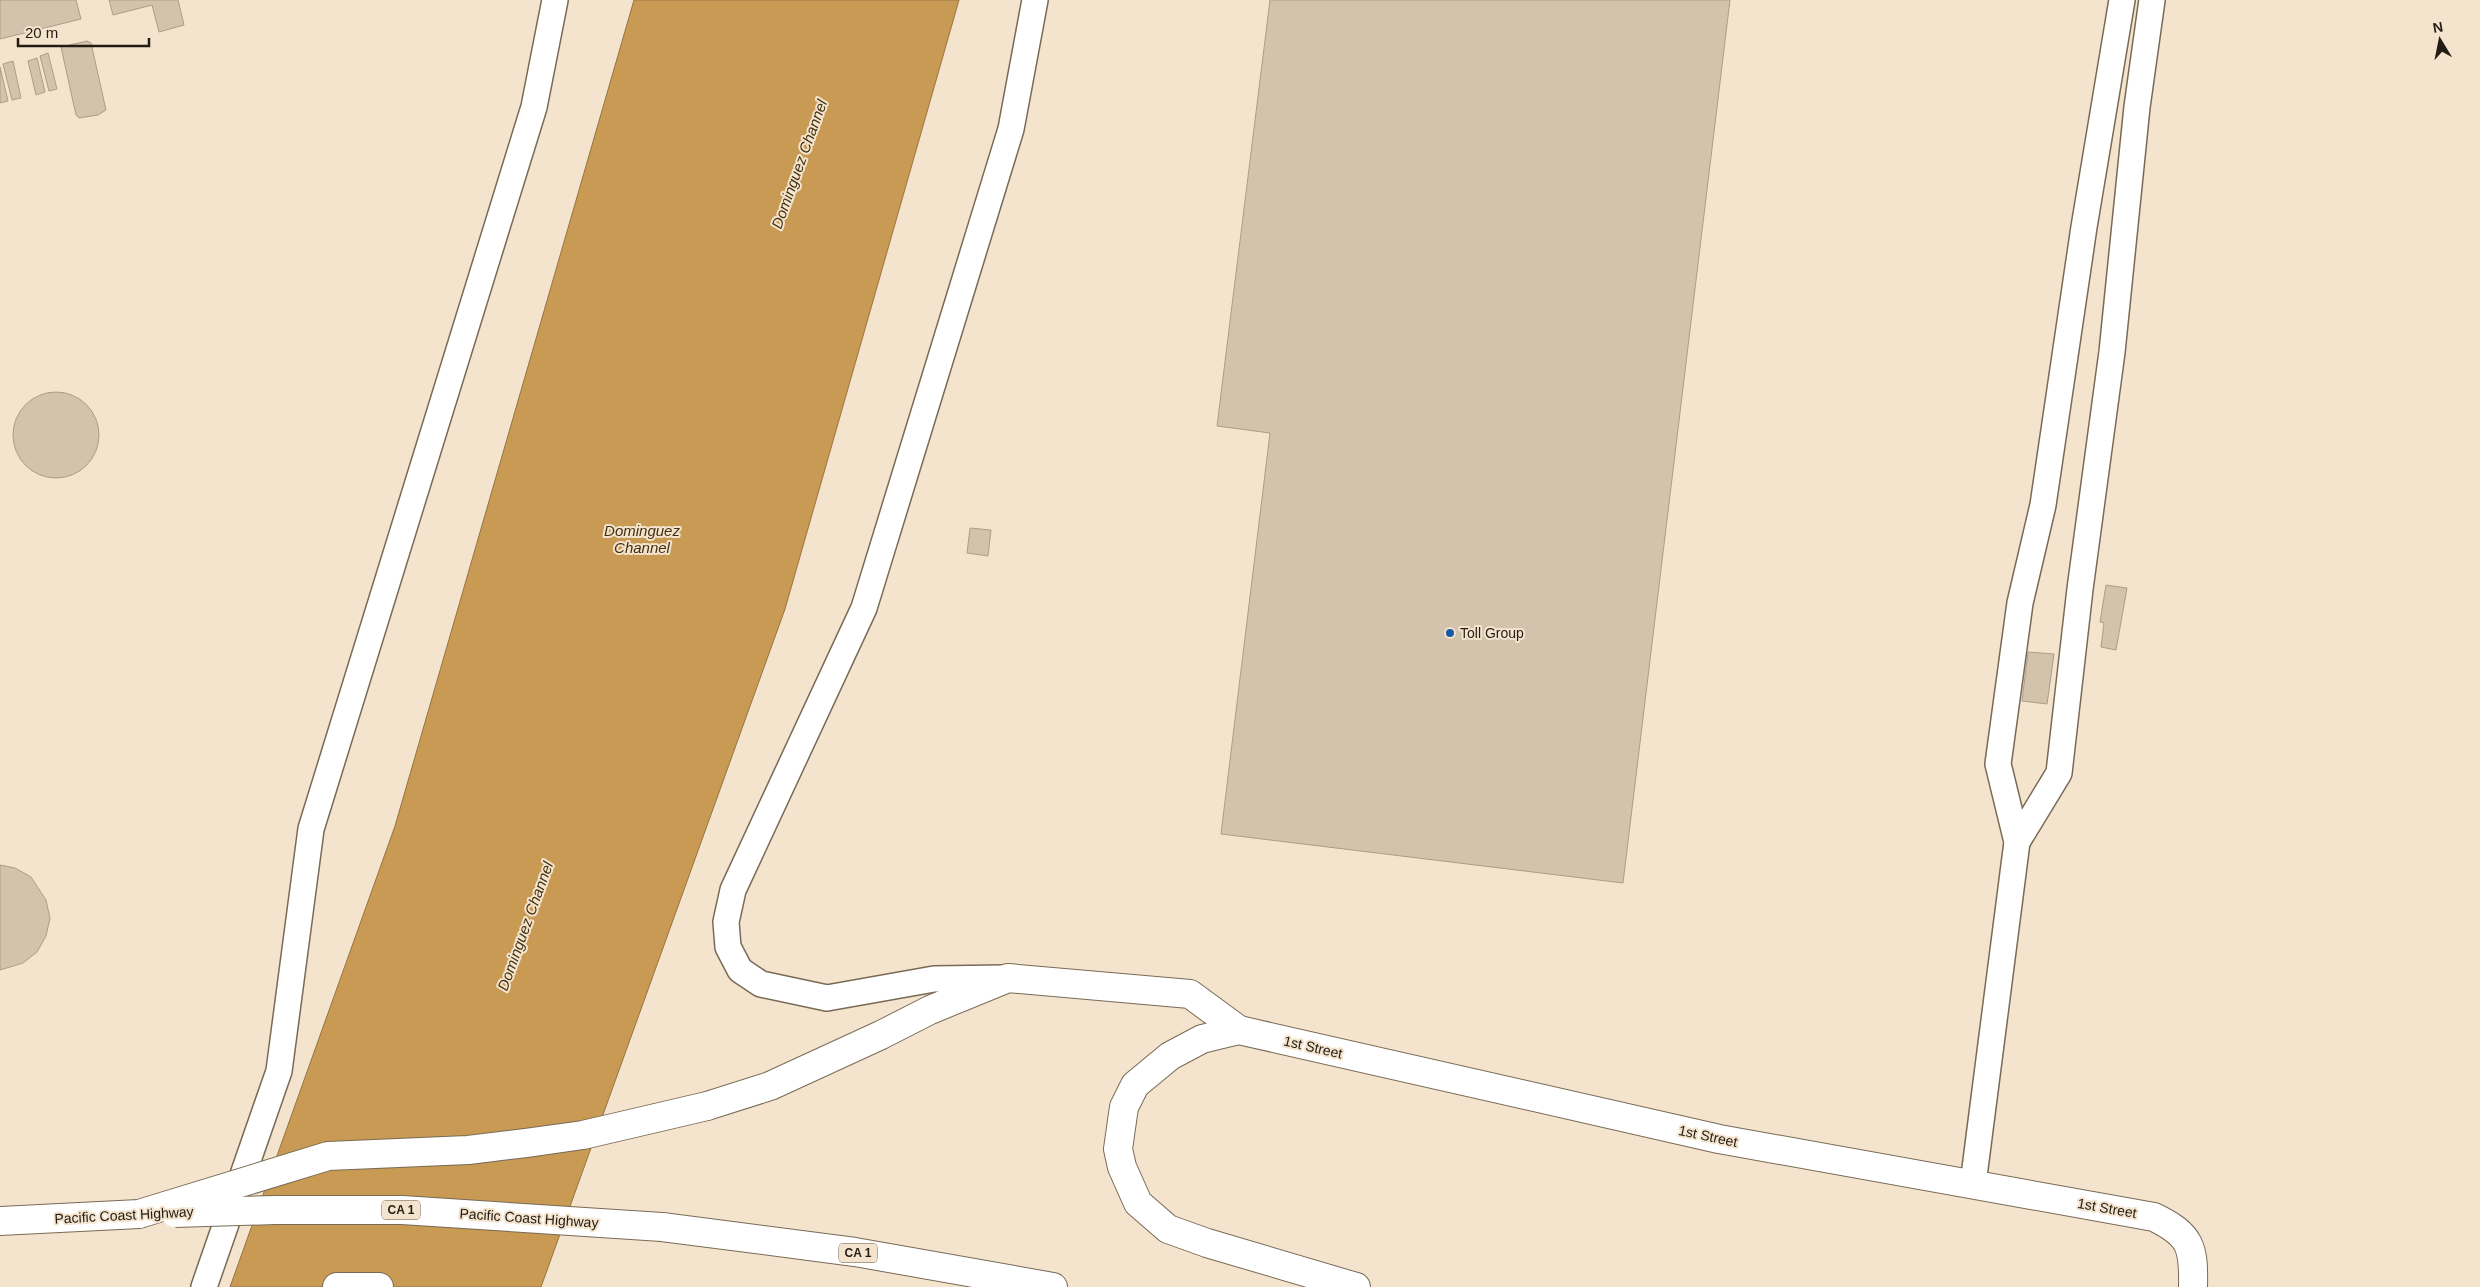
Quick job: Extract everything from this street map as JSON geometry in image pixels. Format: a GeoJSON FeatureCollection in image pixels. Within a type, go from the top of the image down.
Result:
{"type":"FeatureCollection","features":[{"type":"Feature","properties":{"kind":"main road"},"geometry":{"type":"LineString","coordinates":[[139,1214],[328,1156],[468,1150],[526,1143],[583,1135],[707,1106],[770,1086],[881,1035],[930,1010],[1008,978],[1190,994],[1239,1030]]}},
{"type":"Feature","properties":{"kind":"main road"},"geometry":{"type":"LineString","coordinates":[[1239,1030],[1202,1039],[1170,1056],[1135,1085],[1124,1107],[1118,1149],[1122,1167],[1138,1203],[1168,1229],[1208,1244],[1356,1287]]}},
{"type":"Feature","properties":{"kind":"main road","name":"1st Street"},"geometry":{"type":"LineString","coordinates":[[1239,1030],[1719,1139],[2154,1217],[2178,1230],[2189,1242],[2194,1257],[2193,1287]]}},
{"type":"Feature","properties":{"kind":"main road","name":"Pacific Coast Highway"},"geometry":{"type":"LineString","coordinates":[[0,1222],[139,1214],[274,1210],[402,1210],[662,1227],[855,1252],[1053,1287]]}},
{"type":"Feature","properties":{"kind":"main road"},"geometry":{"type":"LineString","coordinates":[[337,1287],[378,1287]]}},
{"type":"Feature","properties":{"kind":"lane"},"geometry":{"type":"LineString","coordinates":[[204,1287],[279,1071],[311,829],[534,107],[555,0]]}},
{"type":"Feature","properties":{"kind":"lane"},"geometry":{"type":"LineString","coordinates":[[1008,978],[934,979],[839,997],[816,997],[761,984],[740,970],[728,947],[726,922],[733,890],[864,608],[1011,128],[1035,0]]}},
{"type":"Feature","properties":{"kind":"lane"},"geometry":{"type":"LineString","coordinates":[[1973,1184],[2017,842],[1998,764],[2020,603],[2043,505],[2084,227],[2122,0]]}},
{"type":"Feature","properties":{"kind":"lane"},"geometry":{"type":"LineString","coordinates":[[2017,842],[2059,774],[2080,589],[2112,352],[2137,107],[2152,0]]}},
{"type":"Feature","properties":{"kind":"water","name":"Dominguez Channel"},"geometry":{"type":"Polygon","coordinates":[[[634,0],[959,0],[785,609],[541,1287],[230,1287],[395,826],[634,0]]]}},
{"type":"Feature","properties":{"kind":"building"},"geometry":{"type":"Polygon","coordinates":[[[0,0],[76,0],[81,19],[0,39],[0,0]]]}},
{"type":"Feature","properties":{"kind":"building"},"geometry":{"type":"Polygon","coordinates":[[[109,0],[178,0],[184,25],[159,32],[152,5],[113,15],[109,0]]]}},
{"type":"Feature","properties":{"kind":"building","name":"Toll Group"},"geometry":{"type":"Polygon","coordinates":[[[1270,0],[1730,0],[1623,883],[1221,834],[1270,433],[1217,426],[1270,0]]]}},
{"type":"Feature","properties":{"kind":"building"},"geometry":{"type":"Polygon","coordinates":[[[87,41],[91,43],[106,110],[98,115],[79,118],[76,115],[61,47],[87,41]]]}},
{"type":"Feature","properties":{"kind":"building"},"geometry":{"type":"Polygon","coordinates":[[[48,53],[57,89],[49,91],[40,56],[48,53]]]}},
{"type":"Feature","properties":{"kind":"building"},"geometry":{"type":"Polygon","coordinates":[[[37,58],[45,92],[36,95],[28,61],[37,58]]]}},
{"type":"Feature","properties":{"kind":"building"},"geometry":{"type":"Polygon","coordinates":[[[13,61],[21,98],[12,100],[3,64],[13,61]]]}},
{"type":"Feature","properties":{"kind":"building"},"geometry":{"type":"Polygon","coordinates":[[[0,67],[8,101],[0,103],[0,67]]]}},
{"type":"Feature","properties":{"kind":"building"},"geometry":{"type":"Polygon","coordinates":[[[56,392],[72,395],[80,399],[92,411],[96,419],[99,435],[96,451],[92,459],[80,471],[72,475],[56,478],[40,475],[32,471],[20,459],[16,451],[13,435],[16,419],[20,411],[32,399],[40,395],[56,392]]]}},
{"type":"Feature","properties":{"kind":"building"},"geometry":{"type":"Polygon","coordinates":[[[970,528],[991,530],[988,556],[967,553],[970,528]]]}},
{"type":"Feature","properties":{"kind":"building"},"geometry":{"type":"Polygon","coordinates":[[[2106,585],[2127,588],[2116,650],[2101,647],[2104,623],[2100,622],[2106,585]]]}},
{"type":"Feature","properties":{"kind":"building"},"geometry":{"type":"Polygon","coordinates":[[[2028,652],[2054,654],[2047,704],[2022,701],[2028,652]]]}},
{"type":"Feature","properties":{"kind":"building"},"geometry":{"type":"Polygon","coordinates":[[[0,865],[15,868],[31,877],[46,900],[50,918],[46,936],[37,952],[23,963],[0,970],[0,865]]]}},
{"type":"Feature","properties":{"kind":"place","name":"Toll Group"},"geometry":{"type":"Point","coordinates":[1450,633]}}]}
